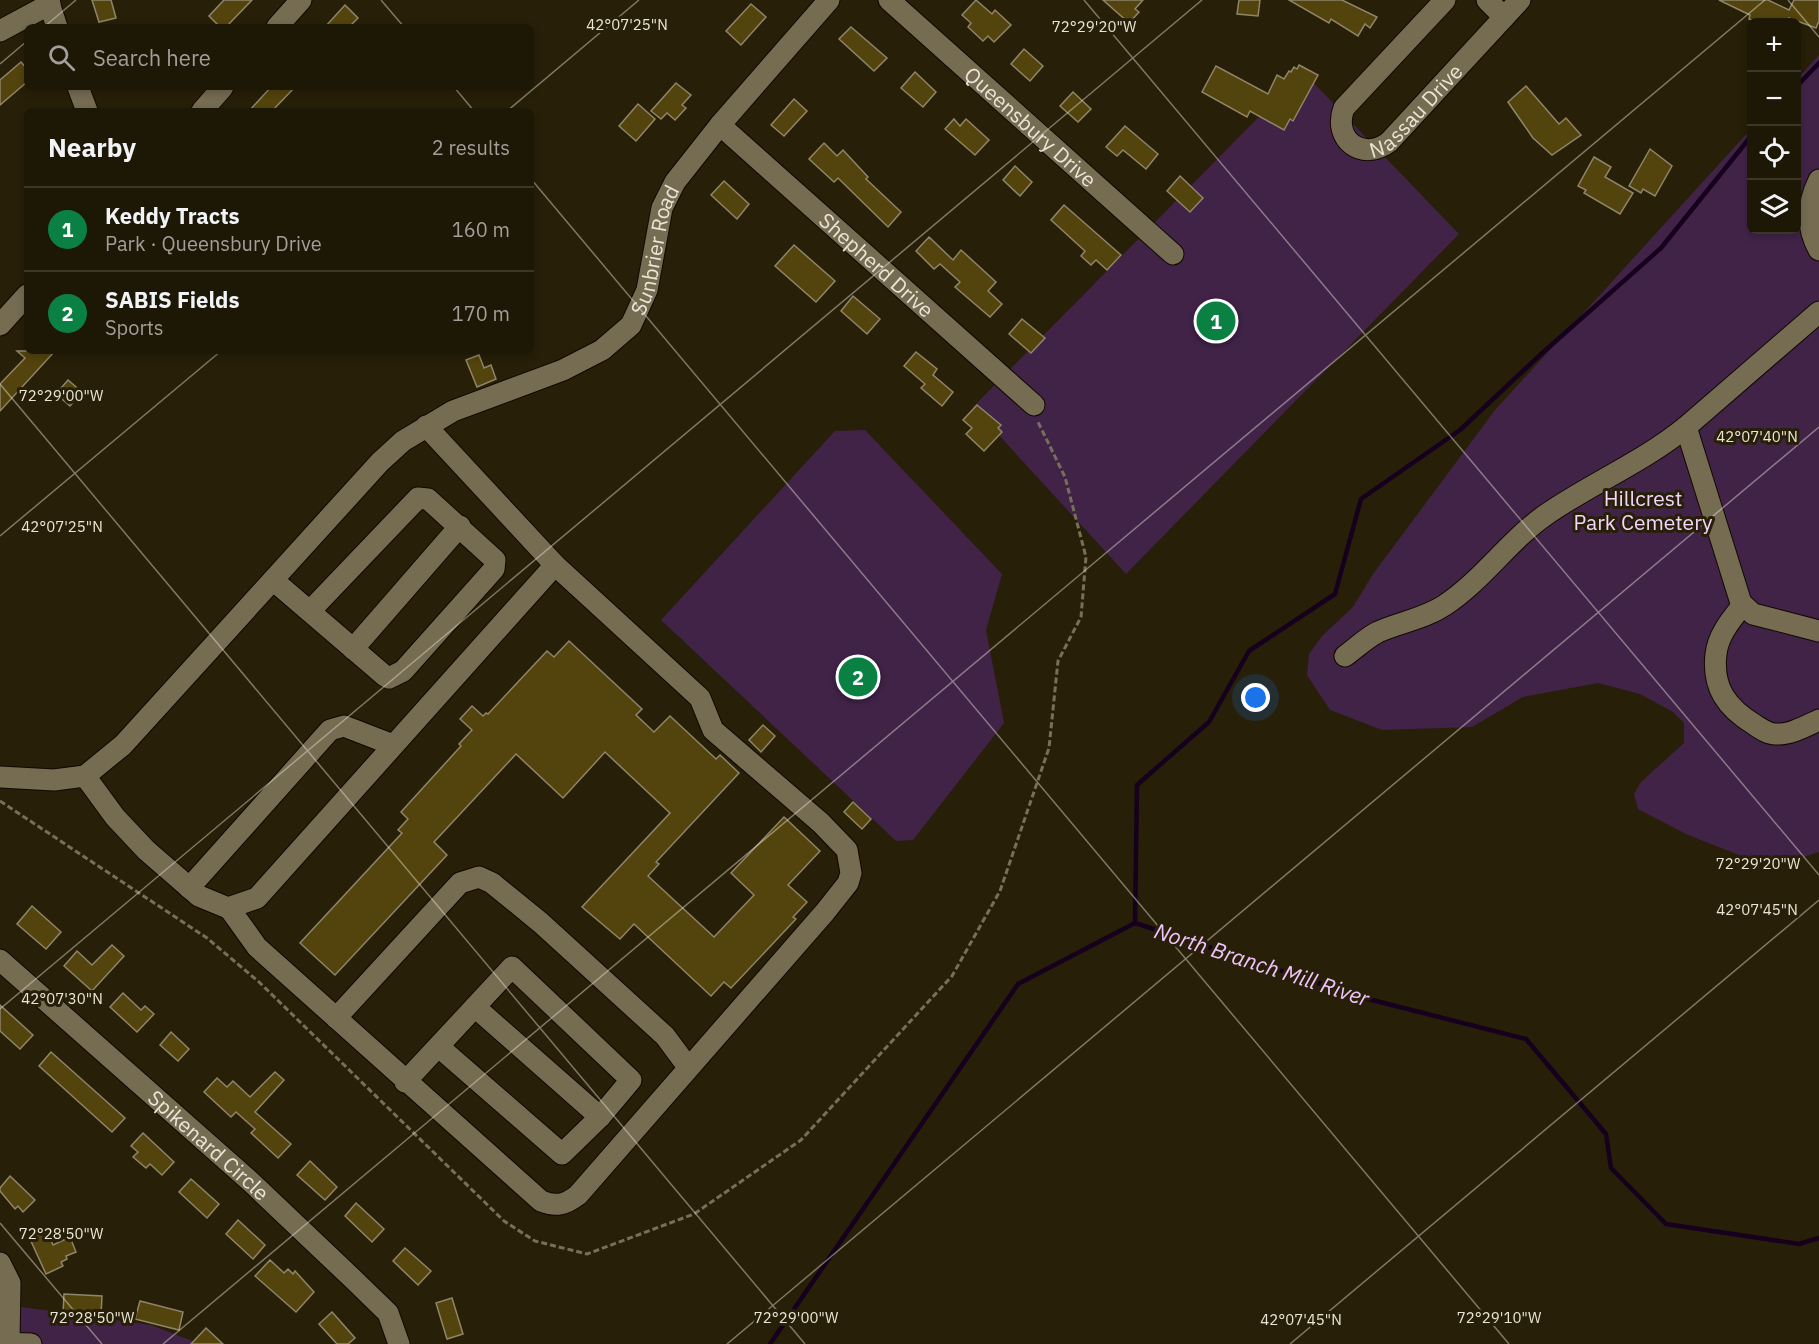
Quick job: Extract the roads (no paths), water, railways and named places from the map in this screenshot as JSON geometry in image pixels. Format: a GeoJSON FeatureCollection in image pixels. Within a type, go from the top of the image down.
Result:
{"type":"FeatureCollection","features":[{"type":"Feature","properties":{"kind":"street"},"geometry":{"type":"LineString","coordinates":[[280,24],[301,0]]}},
{"type":"Feature","properties":{"kind":"street","name":"Sunbrier Road"},"geometry":{"type":"LineString","coordinates":[[85,776],[123,746],[380,462],[403,441],[453,411],[563,370],[602,350],[632,325],[647,290],[662,208],[675,182],[720,125],[829,0]]}},
{"type":"Feature","properties":{"kind":"street","name":"Queensbury Drive"},"geometry":{"type":"LineString","coordinates":[[889,0],[1173,254]]}},
{"type":"Feature","properties":{"kind":"street","name":"Nassau Drive"},"geometry":{"type":"LineString","coordinates":[[1445,0],[1344,108],[1340,126],[1343,135],[1355,148],[1373,150],[1389,141],[1520,0]]}},
{"type":"Feature","properties":{"kind":"street"},"geometry":{"type":"LineString","coordinates":[[1487,0],[1504,17]]}},
{"type":"Feature","properties":{"kind":"street"},"geometry":{"type":"LineString","coordinates":[[0,31],[49,2],[56,24]]}},
{"type":"Feature","properties":{"kind":"street"},"geometry":{"type":"LineString","coordinates":[[79,90],[86,108]]}},
{"type":"Feature","properties":{"kind":"street"},"geometry":{"type":"LineString","coordinates":[[205,108],[221,90]]}},
{"type":"Feature","properties":{"kind":"street","name":"Shepherd Drive"},"geometry":{"type":"LineString","coordinates":[[720,125],[1034,405]]}},
{"type":"Feature","properties":{"kind":"street"},"geometry":{"type":"LineString","coordinates":[[1819,180],[1812,195],[1809,222],[1819,250]]}},
{"type":"Feature","properties":{"kind":"street"},"geometry":{"type":"LineString","coordinates":[[0,325],[24,298]]}},
{"type":"Feature","properties":{"kind":"street"},"geometry":{"type":"LineString","coordinates":[[1345,656],[1377,633],[1421,618],[1443,606],[1480,579],[1513,543],[1547,514],[1657,448],[1686,427],[1819,312]]}},
{"type":"Feature","properties":{"kind":"street"},"geometry":{"type":"LineString","coordinates":[[0,777],[54,780],[85,776],[123,825],[189,888],[199,896],[229,908],[257,947],[405,1082],[541,1201],[557,1205],[568,1203],[578,1195],[831,905],[848,883],[851,873],[847,850],[821,824],[713,730],[700,698],[672,670],[555,566],[426,426]]}},
{"type":"Feature","properties":{"kind":"street"},"geometry":{"type":"LineString","coordinates":[[1686,427],[1742,606],[1756,615],[1819,631]]}},
{"type":"Feature","properties":{"kind":"street"},"geometry":{"type":"LineString","coordinates":[[273,580],[385,676],[396,676],[494,569],[495,560],[493,555],[428,499],[418,498],[412,501],[310,611]]}},
{"type":"Feature","properties":{"kind":"street"},"geometry":{"type":"LineString","coordinates":[[352,649],[460,526]]}},
{"type":"Feature","properties":{"kind":"street"},"geometry":{"type":"LineString","coordinates":[[229,908],[256,897],[555,566]]}},
{"type":"Feature","properties":{"kind":"street"},"geometry":{"type":"LineString","coordinates":[[1742,606],[1723,633],[1716,652],[1716,683],[1730,706],[1766,732],[1775,734],[1793,731],[1819,720]]}},
{"type":"Feature","properties":{"kind":"street"},"geometry":{"type":"LineString","coordinates":[[189,888],[330,730],[344,726],[393,745]]}},
{"type":"Feature","properties":{"kind":"street"},"geometry":{"type":"LineString","coordinates":[[336,1018],[460,883],[479,877],[492,882],[593,969],[665,1035],[688,1067]]}},
{"type":"Feature","properties":{"kind":"street","name":"Spikenard Circle"},"geometry":{"type":"LineString","coordinates":[[0,960],[252,1183],[388,1312],[399,1344]]}},
{"type":"Feature","properties":{"kind":"street"},"geometry":{"type":"LineString","coordinates":[[405,1082],[512,967],[631,1080],[600,1117],[562,1154],[439,1047]]}},
{"type":"Feature","properties":{"kind":"street"},"geometry":{"type":"LineString","coordinates":[[475,1007],[600,1117]]}},
{"type":"Feature","properties":{"kind":"street"},"geometry":{"type":"LineString","coordinates":[[0,1263],[10,1283],[4,1343],[31,1344]]}},
{"type":"Feature","properties":{"kind":"waterway"},"geometry":{"type":"LineString","coordinates":[[1801,82],[1819,63]]}},
{"type":"Feature","properties":{"kind":"waterway"},"geometry":{"type":"LineString","coordinates":[[1135,923],[1137,785],[1209,722],[1249,651],[1335,594],[1361,499],[1460,430],[1539,356],[1661,248],[1747,141]]}},
{"type":"Feature","properties":{"kind":"waterway","name":"North Branch Mill River"},"geometry":{"type":"LineString","coordinates":[[770,1344],[1018,984],[1135,923],[1368,999],[1526,1039],[1606,1134],[1611,1168],[1666,1224],[1799,1244],[1819,1238]]}},
{"type":"Feature","properties":{"kind":"place","name":"Keddy Tracts"},"geometry":{"type":"Point","coordinates":[1216,321]}},
{"type":"Feature","properties":{"kind":"place","name":"SABIS Fields"},"geometry":{"type":"Point","coordinates":[858,677]}},
{"type":"Feature","properties":{"kind":"park label","name":"Hillcrest Park Cemetery"},"geometry":{"type":"Point","coordinates":[1643,510]}}]}
